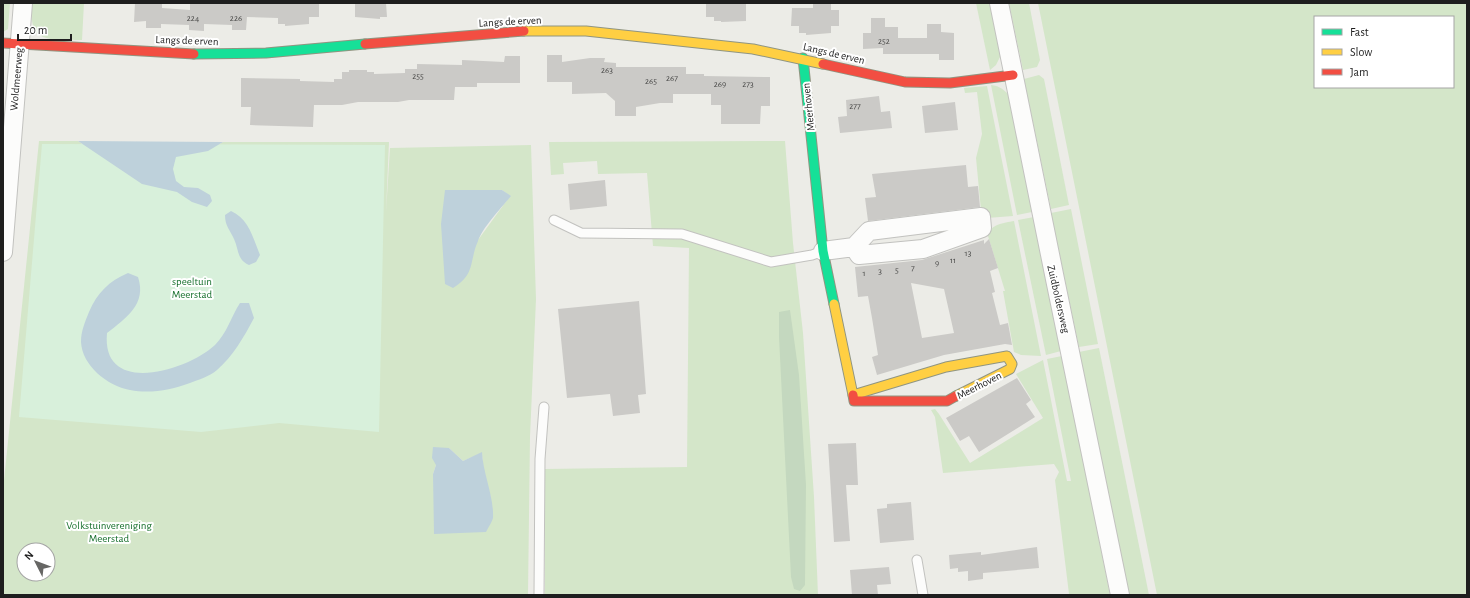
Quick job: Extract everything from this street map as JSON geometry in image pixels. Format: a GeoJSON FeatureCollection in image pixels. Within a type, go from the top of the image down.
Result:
{"type":"FeatureCollection","features":[{"type":"Feature","properties":{"kind":"street","name":"Woldmeerweg"},"geometry":{"type":"LineString","coordinates":[[3,252],[11,44],[22,3]]}},
{"type":"Feature","properties":{"kind":"street","name":"Zuidboldersweg"},"geometry":{"type":"LineString","coordinates":[[999,3],[1120,595]]}},
{"type":"Feature","properties":{"kind":"street","name":"Langs de erven"},"geometry":{"type":"LineString","coordinates":[[11,44],[195,54],[266,53],[515,31],[586,31],[753,48],[905,82],[950,83],[1013,75]]}},
{"type":"Feature","properties":{"kind":"street","name":"Meerhoven"},"geometry":{"type":"LineString","coordinates":[[803,58],[823,251],[854,401],[947,401],[1010,369],[1012,364],[1007,356],[946,367],[853,394]]}},
{"type":"Feature","properties":{"kind":"street"},"geometry":{"type":"LineString","coordinates":[[823,251],[854,247],[869,230],[981,217],[982,228],[923,249],[859,254],[854,247]]}},
{"type":"Feature","properties":{"kind":"lane"},"geometry":{"type":"LineString","coordinates":[[554,220],[581,233],[682,234],[771,262],[812,255],[823,251]]}},
{"type":"Feature","properties":{"kind":"lane"},"geometry":{"type":"LineString","coordinates":[[539,595],[540,459],[544,407]]}},
{"type":"Feature","properties":{"kind":"lane"},"geometry":{"type":"LineString","coordinates":[[917,560],[923,595]]}},
{"type":"Feature","properties":{"kind":"green space"},"geometry":{"type":"Polygon","coordinates":[[[3,3],[10,3],[8,29],[3,32],[3,3]]]}},
{"type":"Feature","properties":{"kind":"green space"},"geometry":{"type":"Polygon","coordinates":[[[32,3],[84,3],[82,40],[51,39],[43,37],[37,33],[33,26],[32,3]]]}},
{"type":"Feature","properties":{"kind":"green space"},"geometry":{"type":"Polygon","coordinates":[[[976,3],[991,3],[1001,55],[996,65],[990,70],[976,3]]]}},
{"type":"Feature","properties":{"kind":"green space"},"geometry":{"type":"Polygon","coordinates":[[[1009,3],[1029,3],[1040,60],[1037,67],[1023,70],[1009,3]]]}},
{"type":"Feature","properties":{"kind":"green space"},"geometry":{"type":"Polygon","coordinates":[[[1038,3],[1467,3],[1467,595],[1157,595],[1038,3]]]}},
{"type":"Feature","properties":{"kind":"green space"},"geometry":{"type":"Polygon","coordinates":[[[1039,75],[1044,79],[1069,205],[1051,209],[1024,79],[1039,75]]]}},
{"type":"Feature","properties":{"kind":"green space"},"geometry":{"type":"Polygon","coordinates":[[[991,85],[1002,89],[1010,97],[1032,212],[1017,215],[991,85]]]}},
{"type":"Feature","properties":{"kind":"green space"},"geometry":{"type":"Polygon","coordinates":[[[987,86],[1013,216],[987,218],[981,210],[976,158],[982,134],[977,92],[965,93],[964,88],[987,86]]]}},
{"type":"Feature","properties":{"kind":"green space","name":"Volkstuinvereniging Meerstad"},"geometry":{"type":"Polygon","coordinates":[[[39,141],[78,141],[111,164],[208,151],[223,142],[389,142],[386,212],[390,148],[531,145],[536,299],[530,437],[528,595],[3,595],[3,490],[39,141]],[[502,190],[478,240],[510,196],[502,190]],[[449,448],[436,465],[433,474],[491,498],[483,469],[482,453],[463,461],[449,448]]]}},
{"type":"Feature","properties":{"kind":"green space"},"geometry":{"type":"Polygon","coordinates":[[[785,141],[793,243],[803,333],[814,497],[818,595],[545,595],[545,469],[687,467],[689,248],[653,246],[647,173],[598,174],[597,161],[563,163],[564,174],[551,175],[549,142],[785,141]]]}},
{"type":"Feature","properties":{"kind":"green space","name":"speeltuin Meerstad"},"geometry":{"type":"Polygon","coordinates":[[[42,144],[385,145],[379,432],[279,423],[201,432],[19,417],[42,144]]]}},
{"type":"Feature","properties":{"kind":"green space"},"geometry":{"type":"Polygon","coordinates":[[[1071,209],[1098,344],[1079,347],[1051,213],[1071,209]]]}},
{"type":"Feature","properties":{"kind":"green space"},"geometry":{"type":"Polygon","coordinates":[[[1034,217],[1061,351],[1046,355],[1018,220],[1034,217]]]}},
{"type":"Feature","properties":{"kind":"green space"},"geometry":{"type":"Polygon","coordinates":[[[1014,221],[1041,356],[1021,355],[1014,352],[1003,291],[1005,291],[988,236],[989,232],[994,227],[1002,223],[1014,221]]]}},
{"type":"Feature","properties":{"kind":"green space"},"geometry":{"type":"Polygon","coordinates":[[[790,310],[799,375],[806,485],[805,585],[800,591],[794,589],[791,577],[779,337],[779,312],[790,310]]]}},
{"type":"Feature","properties":{"kind":"green space"},"geometry":{"type":"Polygon","coordinates":[[[1099,348],[1149,595],[1129,595],[1079,352],[1099,348]]]}},
{"type":"Feature","properties":{"kind":"green space"},"geometry":{"type":"Polygon","coordinates":[[[1062,356],[1110,595],[1064,595],[1069,594],[1055,480],[1059,472],[1054,464],[943,473],[935,417],[931,410],[935,409],[939,414],[970,463],[1043,418],[1016,374],[1043,360],[1067,481],[1071,481],[1047,359],[1062,356]]]}},
{"type":"Feature","properties":{"kind":"water"},"geometry":{"type":"Polygon","coordinates":[[[78,141],[223,142],[208,151],[176,157],[173,169],[176,181],[184,187],[198,188],[210,195],[212,201],[207,207],[192,202],[177,192],[142,184],[78,141]]]}},
{"type":"Feature","properties":{"kind":"water"},"geometry":{"type":"Polygon","coordinates":[[[445,190],[502,190],[511,196],[480,236],[475,248],[469,272],[460,283],[453,288],[445,284],[441,224],[445,190]]]}},
{"type":"Feature","properties":{"kind":"water"},"geometry":{"type":"Polygon","coordinates":[[[231,211],[242,219],[250,230],[260,255],[256,262],[249,265],[240,257],[225,219],[225,215],[231,211]]]}},
{"type":"Feature","properties":{"kind":"water"},"geometry":{"type":"Polygon","coordinates":[[[128,273],[138,277],[140,295],[133,310],[128,316],[107,333],[109,353],[117,366],[131,372],[148,373],[167,370],[202,355],[219,340],[240,303],[249,303],[254,318],[233,352],[223,365],[211,374],[183,385],[160,391],[145,392],[121,388],[105,379],[91,366],[82,351],[81,338],[86,319],[92,305],[100,293],[109,284],[128,273]]]}},
{"type":"Feature","properties":{"kind":"water"},"geometry":{"type":"Polygon","coordinates":[[[433,447],[449,448],[463,461],[482,452],[493,510],[493,518],[486,532],[434,534],[433,474],[436,465],[432,458],[433,447]]]}},
{"type":"Feature","properties":{"kind":"building"},"geometry":{"type":"Polygon","coordinates":[[[135,3],[162,3],[162,8],[190,10],[190,3],[319,3],[319,17],[309,17],[309,24],[285,26],[285,24],[278,24],[278,18],[247,17],[246,30],[232,30],[232,25],[204,24],[204,31],[189,30],[189,25],[161,24],[161,28],[146,28],[146,21],[134,22],[135,3]]]}},
{"type":"Feature","properties":{"kind":"building"},"geometry":{"type":"Polygon","coordinates":[[[355,3],[386,3],[387,17],[380,17],[380,19],[355,17],[355,3]]]}},
{"type":"Feature","properties":{"kind":"building"},"geometry":{"type":"Polygon","coordinates":[[[706,3],[746,3],[746,21],[714,21],[714,17],[706,17],[706,3]]]}},
{"type":"Feature","properties":{"kind":"building"},"geometry":{"type":"Polygon","coordinates":[[[813,3],[831,3],[831,10],[839,10],[839,26],[831,26],[831,33],[806,35],[806,33],[799,33],[799,26],[791,26],[792,8],[813,8],[813,3]]]}},
{"type":"Feature","properties":{"kind":"building"},"geometry":{"type":"Polygon","coordinates":[[[871,18],[885,18],[885,27],[898,27],[898,38],[927,38],[927,24],[941,24],[941,32],[954,33],[954,60],[939,60],[939,54],[883,54],[883,48],[863,49],[863,33],[871,33],[871,18]]]}},
{"type":"Feature","properties":{"kind":"building"},"geometry":{"type":"Polygon","coordinates":[[[547,55],[562,55],[562,62],[590,58],[605,58],[604,62],[616,63],[616,67],[686,67],[686,74],[704,74],[704,76],[770,77],[770,106],[761,106],[760,124],[721,124],[721,105],[711,105],[711,94],[673,94],[673,103],[660,103],[636,107],[636,116],[615,116],[615,101],[606,93],[572,94],[572,82],[547,82],[547,55]]]}},
{"type":"Feature","properties":{"kind":"building"},"geometry":{"type":"Polygon","coordinates":[[[505,56],[520,56],[520,83],[477,83],[477,87],[455,87],[454,100],[409,100],[398,102],[358,102],[342,105],[314,105],[313,127],[250,125],[251,107],[241,107],[241,78],[300,79],[300,81],[334,82],[334,79],[342,79],[342,72],[349,72],[349,70],[367,70],[367,72],[374,72],[374,74],[405,73],[405,69],[417,69],[417,64],[462,65],[462,60],[504,62],[505,56]]]}},
{"type":"Feature","properties":{"kind":"building"},"geometry":{"type":"Polygon","coordinates":[[[879,96],[881,112],[890,111],[892,128],[840,133],[838,117],[847,116],[846,100],[879,96]]]}},
{"type":"Feature","properties":{"kind":"building"},"geometry":{"type":"Polygon","coordinates":[[[955,102],[958,130],[925,133],[922,106],[955,102]]]}},
{"type":"Feature","properties":{"kind":"building"},"geometry":{"type":"Polygon","coordinates":[[[966,165],[968,187],[978,186],[980,207],[868,221],[865,198],[876,197],[872,174],[966,165]]]}},
{"type":"Feature","properties":{"kind":"building"},"geometry":{"type":"Polygon","coordinates":[[[605,180],[607,206],[570,210],[568,184],[605,180]]]}},
{"type":"Feature","properties":{"kind":"building"},"geometry":{"type":"Polygon","coordinates":[[[989,239],[998,268],[990,271],[995,292],[992,293],[1000,325],[1008,323],[1012,345],[1005,344],[944,355],[877,375],[872,357],[878,355],[868,296],[858,297],[855,267],[922,260],[984,240],[984,244],[989,239]],[[911,283],[922,338],[954,333],[944,289],[911,283]]]}},
{"type":"Feature","properties":{"kind":"building"},"geometry":{"type":"Polygon","coordinates":[[[639,301],[646,394],[638,395],[640,413],[613,416],[610,394],[567,398],[558,309],[639,301]]]}},
{"type":"Feature","properties":{"kind":"building"},"geometry":{"type":"Polygon","coordinates":[[[1017,378],[1031,400],[1026,404],[1035,417],[979,452],[969,436],[960,441],[946,418],[1017,378]]]}},
{"type":"Feature","properties":{"kind":"building"},"geometry":{"type":"Polygon","coordinates":[[[856,443],[858,485],[846,485],[850,541],[834,542],[828,444],[856,443]]]}},
{"type":"Feature","properties":{"kind":"building"},"geometry":{"type":"Polygon","coordinates":[[[911,502],[914,540],[880,543],[877,509],[887,508],[887,504],[911,502]]]}},
{"type":"Feature","properties":{"kind":"building"},"geometry":{"type":"Polygon","coordinates":[[[1037,547],[1039,568],[983,573],[983,579],[968,581],[968,571],[958,572],[958,568],[950,569],[949,555],[981,552],[981,555],[1037,547]]]}},
{"type":"Feature","properties":{"kind":"building"},"geometry":{"type":"Polygon","coordinates":[[[889,567],[891,584],[877,585],[878,595],[852,595],[850,570],[889,567]]]}},
{"type":"Feature","properties":{"kind":"traffic: fast"},"geometry":{"type":"LineString","coordinates":[[194,54],[266,53],[365,44]]}},
{"type":"Feature","properties":{"kind":"traffic: fast"},"geometry":{"type":"LineString","coordinates":[[803,58],[823,251],[834,304]]}},
{"type":"Feature","properties":{"kind":"traffic: slow"},"geometry":{"type":"LineString","coordinates":[[524,31],[586,31],[753,49],[823,64]]}},
{"type":"Feature","properties":{"kind":"traffic: slow"},"geometry":{"type":"LineString","coordinates":[[834,304],[853,395],[946,367],[1007,356],[1012,364],[1010,369],[956,396]]}},
{"type":"Feature","properties":{"kind":"traffic: jam"},"geometry":{"type":"LineString","coordinates":[[365,44],[524,31]]}},
{"type":"Feature","properties":{"kind":"traffic: jam"},"geometry":{"type":"LineString","coordinates":[[3,43],[194,54]]}},
{"type":"Feature","properties":{"kind":"traffic: jam"},"geometry":{"type":"LineString","coordinates":[[823,64],[905,82],[950,83],[1013,75]]}},
{"type":"Feature","properties":{"kind":"traffic: jam"},"geometry":{"type":"LineString","coordinates":[[853,395],[854,401],[947,401],[956,396]]}}]}
